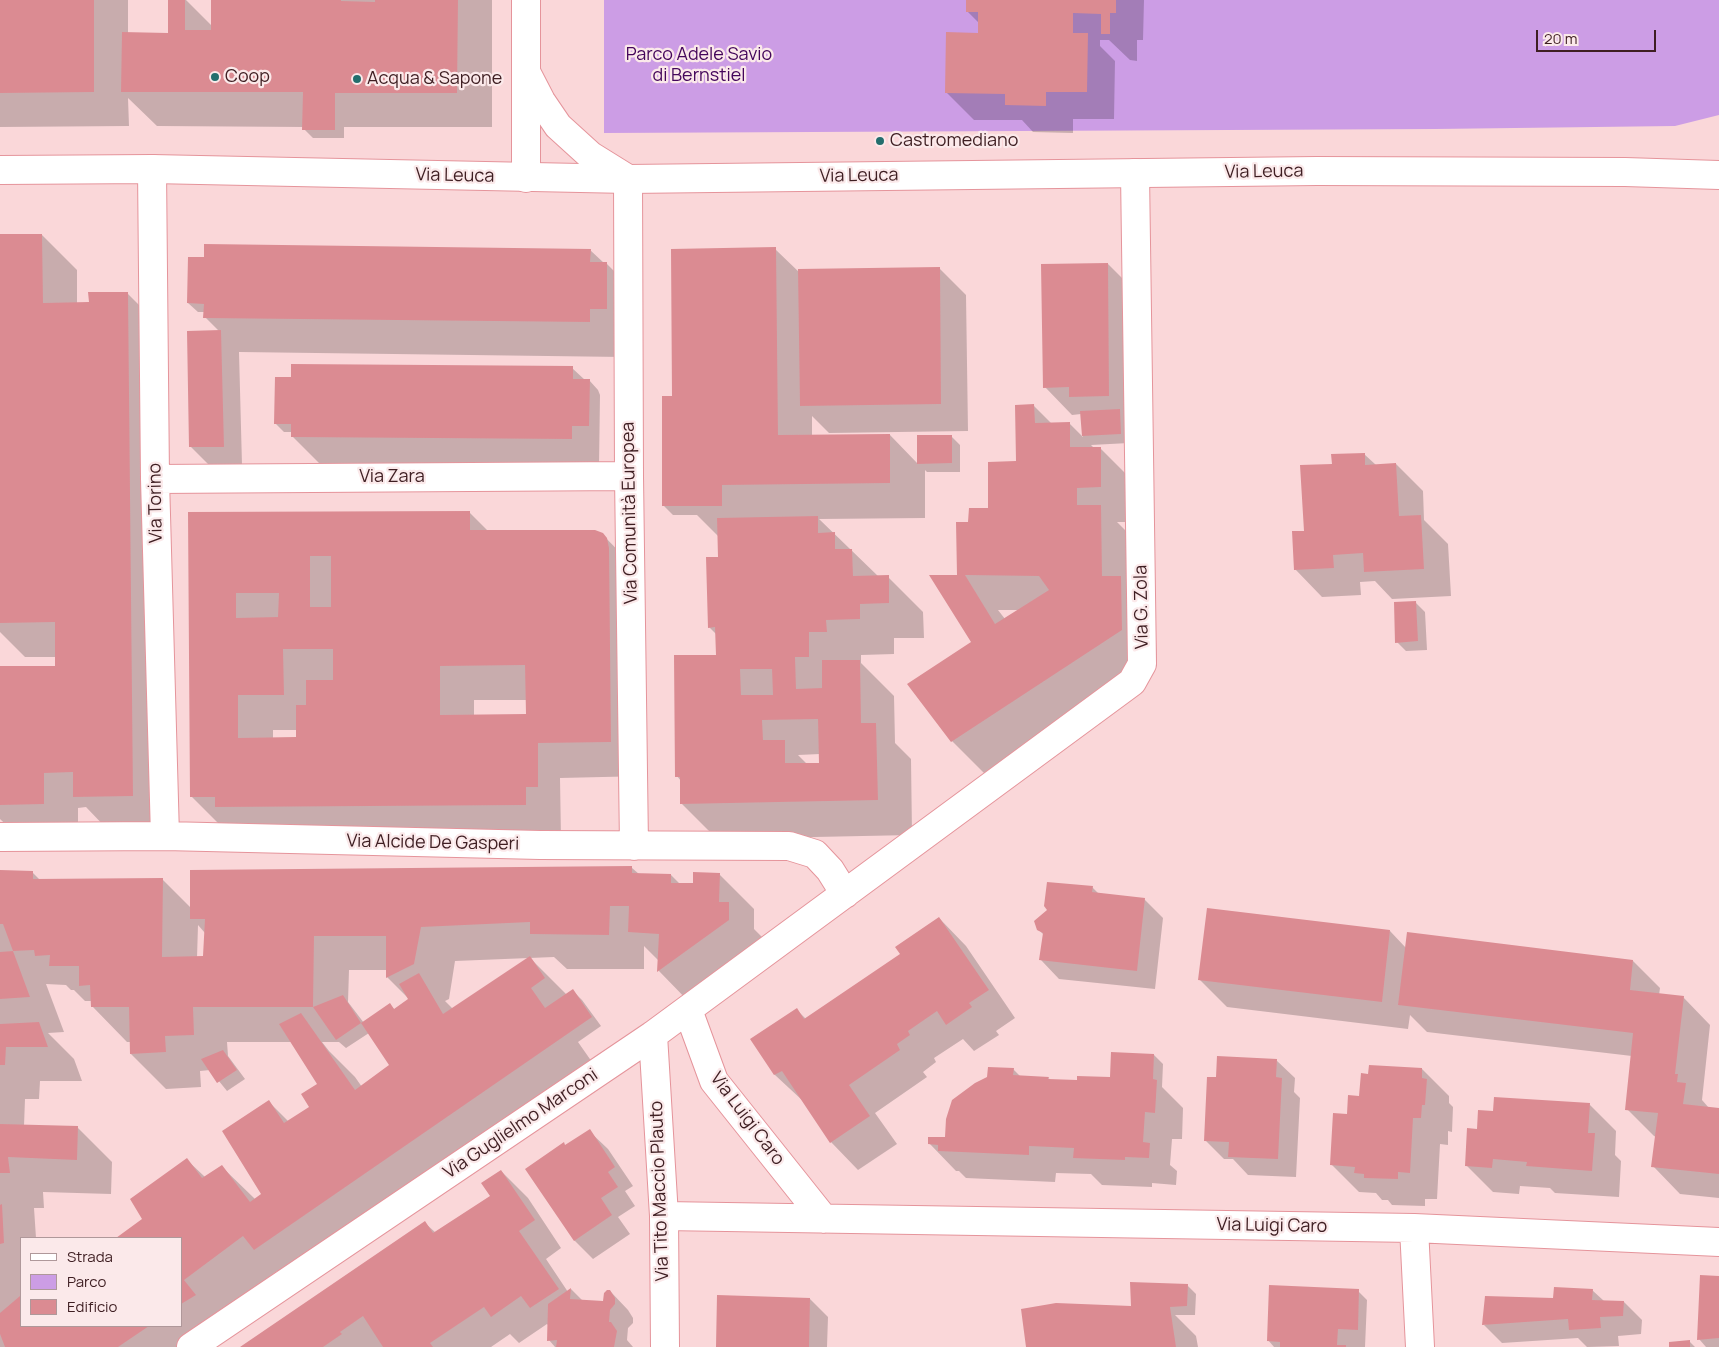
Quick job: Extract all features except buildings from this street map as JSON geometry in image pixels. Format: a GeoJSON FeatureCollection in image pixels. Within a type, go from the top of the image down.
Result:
{"type":"FeatureCollection","features":[{"type":"Feature","properties":{"kind":"street"},"geometry":{"type":"LineString","coordinates":[[526,0],[526,178]]}},
{"type":"Feature","properties":{"kind":"street"},"geometry":{"type":"LineString","coordinates":[[526,72],[541,102],[558,126],[591,156],[628,180]]}},
{"type":"Feature","properties":{"kind":"street","name":"Via Leuca"},"geometry":{"type":"LineString","coordinates":[[0,170],[152,169],[628,180],[1135,173],[1615,172],[1719,175]]}},
{"type":"Feature","properties":{"kind":"street","name":"Via Torino"},"geometry":{"type":"LineString","coordinates":[[152,169],[155,479],[165,836]]}},
{"type":"Feature","properties":{"kind":"street","name":"Via G. Zola"},"geometry":{"type":"LineString","coordinates":[[845,894],[1132,682],[1142,664],[1135,173]]}},
{"type":"Feature","properties":{"kind":"street","name":"Via Comunità Europea"},"geometry":{"type":"LineString","coordinates":[[628,180],[629,476],[634,846]]}},
{"type":"Feature","properties":{"kind":"street","name":"Via Zara"},"geometry":{"type":"LineString","coordinates":[[155,479],[629,476]]}},
{"type":"Feature","properties":{"kind":"street","name":"Via Alcide De Gasperi"},"geometry":{"type":"LineString","coordinates":[[0,837],[165,836],[540,846],[789,846],[815,854],[830,870],[845,894]]}},
{"type":"Feature","properties":{"kind":"street","name":"Via Guglielmo Marconi"},"geometry":{"type":"LineString","coordinates":[[191,1347],[653,1035],[845,894]]}},
{"type":"Feature","properties":{"kind":"street","name":"Via Luigi Caro"},"geometry":{"type":"LineString","coordinates":[[688,1010],[714,1081],[824,1219]]}},
{"type":"Feature","properties":{"kind":"street","name":"Via Tito Maccio Plauto"},"geometry":{"type":"LineString","coordinates":[[653,1035],[664,1216],[665,1347]]}},
{"type":"Feature","properties":{"kind":"street","name":"Via Luigi Caro"},"geometry":{"type":"LineString","coordinates":[[664,1216],[1414,1228],[1719,1242]]}},
{"type":"Feature","properties":{"kind":"street"},"geometry":{"type":"LineString","coordinates":[[1414,1228],[1420,1347]]}},
{"type":"Feature","properties":{"kind":"green space","name":"Parco Adele Savio di Bernstiel"},"geometry":{"type":"Polygon","coordinates":[[[604,0],[1719,0],[1719,115],[1675,126],[604,133],[604,0]]]}},
{"type":"Feature","properties":{"kind":"place","name":"Coop"},"geometry":{"type":"Point","coordinates":[215,77]}},
{"type":"Feature","properties":{"kind":"place","name":"Acqua & Sapone"},"geometry":{"type":"Point","coordinates":[357,79]}},
{"type":"Feature","properties":{"kind":"place","name":"Castromediano"},"geometry":{"type":"Point","coordinates":[880,141]}}]}
